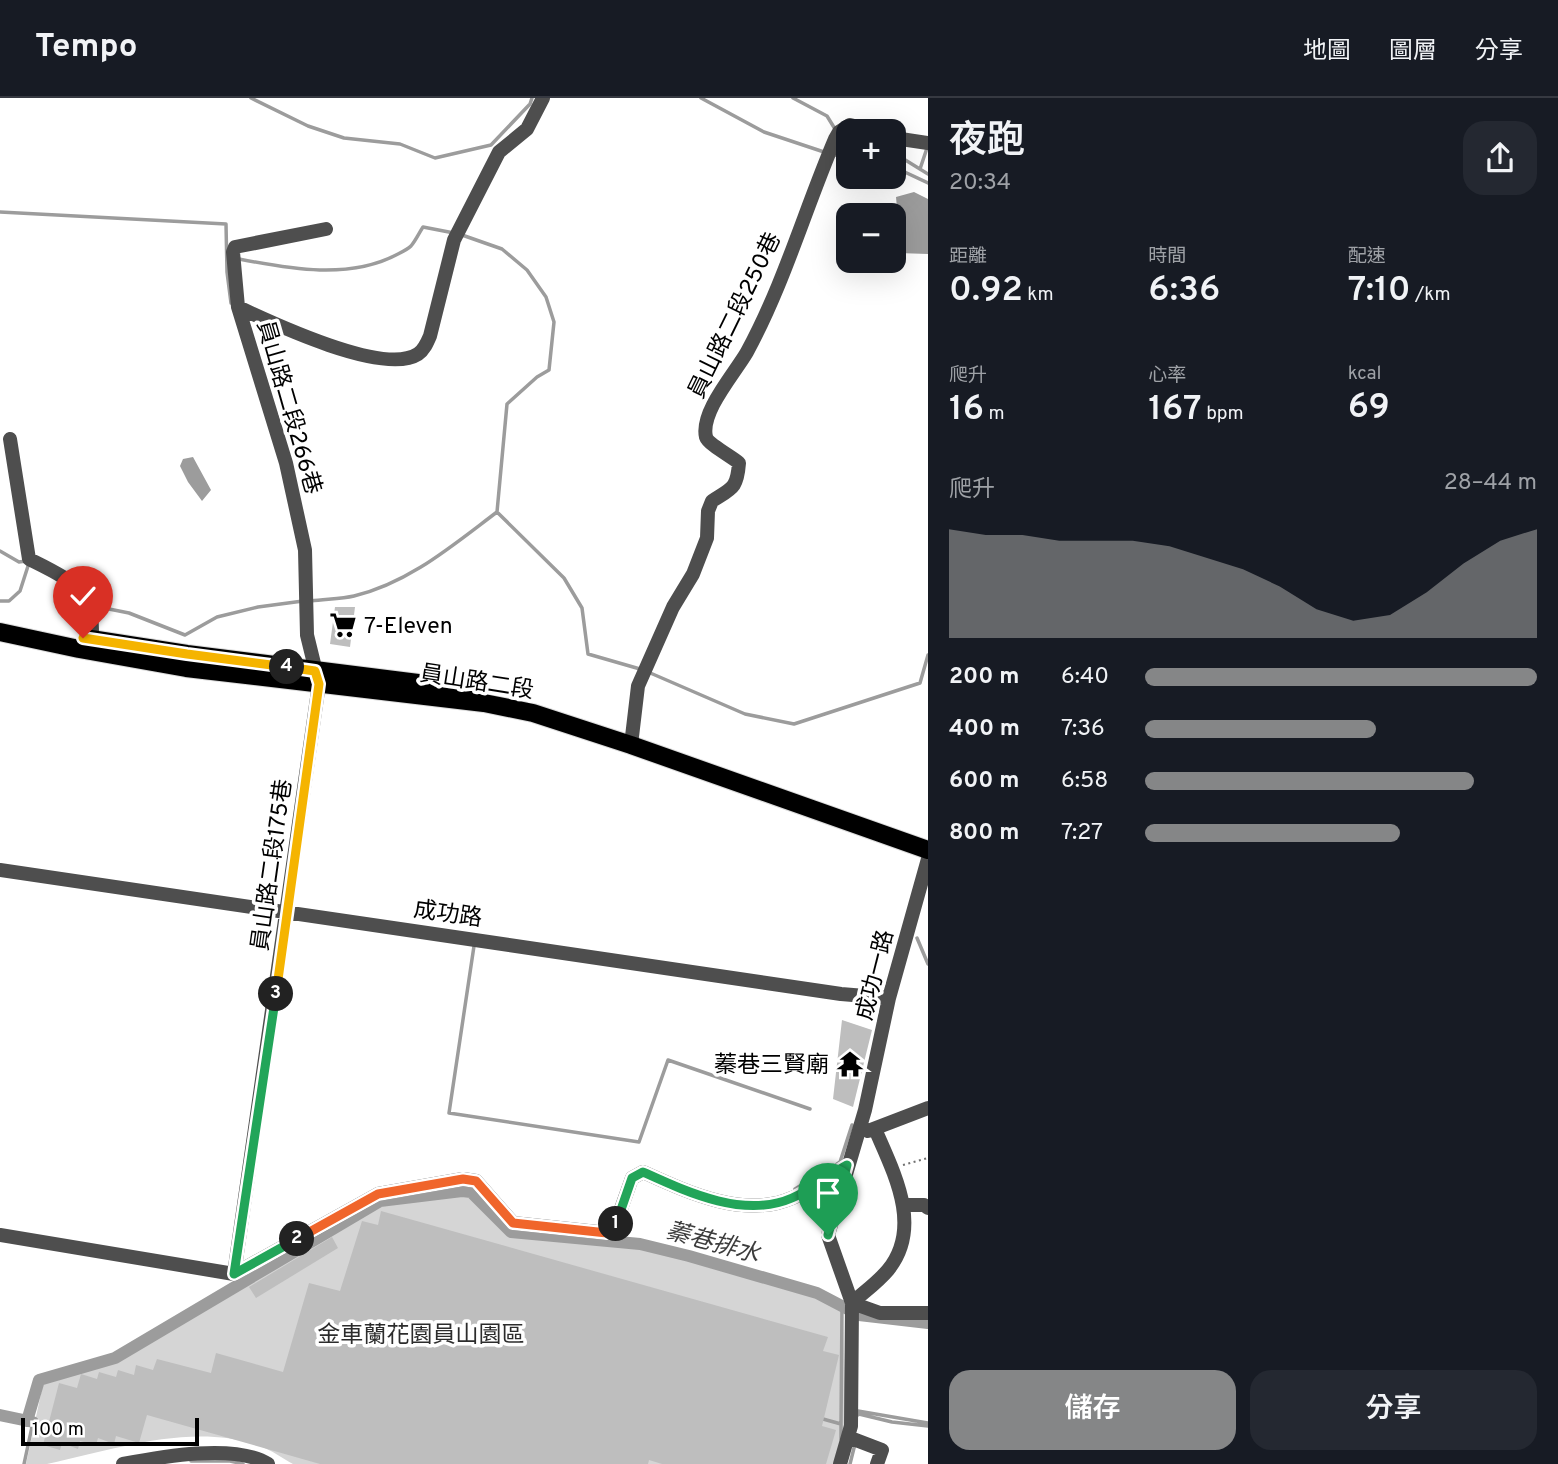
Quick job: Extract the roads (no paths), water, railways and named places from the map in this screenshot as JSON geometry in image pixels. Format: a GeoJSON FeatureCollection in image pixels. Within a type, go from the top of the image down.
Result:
{"type":"FeatureCollection","features":[{"type":"Feature","properties":{"kind":"main road","name":"員山路二段"},"geometry":{"type":"LineString","coordinates":[[0,620],[186,668],[317,677],[533,713],[632,739],[928,838]]}},
{"type":"Feature","properties":{"kind":"main road","name":"員山路二段"},"geometry":{"type":"LineString","coordinates":[[0,632],[92,645]]}},
{"type":"Feature","properties":{"kind":"main road","name":"員山路二段"},"geometry":{"type":"LineString","coordinates":[[632,739],[928,850]]}},
{"type":"Feature","properties":{"kind":"street"},"geometry":{"type":"LineString","coordinates":[[237,307],[327,345],[365,356],[401,359],[417,355],[430,336],[454,240],[482,188],[489,168],[499,152],[527,129],[543,98]]}},
{"type":"Feature","properties":{"kind":"street","name":"員山路二段250巷"},"geometry":{"type":"LineString","coordinates":[[632,739],[643,672],[673,607],[693,573],[707,538],[708,512],[712,501],[733,489],[738,480],[739,463],[709,443],[706,435],[712,403],[747,351],[787,267],[836,137]]}},
{"type":"Feature","properties":{"kind":"street"},"geometry":{"type":"LineString","coordinates":[[906,140],[928,143]]}},
{"type":"Feature","properties":{"kind":"street","name":"員山路二段266巷"},"geometry":{"type":"LineString","coordinates":[[317,677],[307,635],[305,550],[286,463],[237,307],[233,252],[235,247],[326,229]]}},
{"type":"Feature","properties":{"kind":"street"},"geometry":{"type":"LineString","coordinates":[[10,439],[29,559],[68,580],[88,599],[92,645]]}},
{"type":"Feature","properties":{"kind":"street","name":"員山路二段175巷"},"geometry":{"type":"LineString","coordinates":[[234,1274],[288,913],[317,677]]}},
{"type":"Feature","properties":{"kind":"street","name":"成功一路"},"geometry":{"type":"LineString","coordinates":[[840,1464],[851,1426],[852,1308],[828,1235],[874,1076],[889,998],[928,859]]}},
{"type":"Feature","properties":{"kind":"street","name":"成功路"},"geometry":{"type":"LineString","coordinates":[[0,870],[828,992],[889,998]]}},
{"type":"Feature","properties":{"kind":"street"},"geometry":{"type":"LineString","coordinates":[[857,1136],[928,1108]]}},
{"type":"Feature","properties":{"kind":"street"},"geometry":{"type":"LineString","coordinates":[[852,1308],[888,1269],[904,1240],[903,1205],[892,1169],[875,1129]]}},
{"type":"Feature","properties":{"kind":"street"},"geometry":{"type":"LineString","coordinates":[[0,1235],[234,1274],[378,1194],[463,1179],[476,1181],[513,1223],[607,1233],[616,1223],[632,1178],[643,1172],[679,1188],[720,1201],[761,1206],[792,1199],[847,1165]]}},
{"type":"Feature","properties":{"kind":"street"},"geometry":{"type":"LineString","coordinates":[[903,1205],[924,1205],[928,1208]]}},
{"type":"Feature","properties":{"kind":"street"},"geometry":{"type":"LineString","coordinates":[[852,1308],[880,1313],[928,1313]]}},
{"type":"Feature","properties":{"kind":"street"},"geometry":{"type":"LineString","coordinates":[[848,1437],[882,1450],[877,1464]]}},
{"type":"Feature","properties":{"kind":"street"},"geometry":{"type":"LineString","coordinates":[[123,1464],[176,1460],[217,1453],[260,1459],[268,1464]]}},
{"type":"Feature","properties":{"kind":"waterway"},"geometry":{"type":"LineString","coordinates":[[251,98],[308,126],[344,138],[400,144],[435,158],[491,145],[530,104],[532,98]]}},
{"type":"Feature","properties":{"kind":"waterway"},"geometry":{"type":"LineString","coordinates":[[701,98],[764,132],[827,153]]}},
{"type":"Feature","properties":{"kind":"waterway"},"geometry":{"type":"LineString","coordinates":[[793,98],[827,116],[835,129]]}},
{"type":"Feature","properties":{"kind":"waterway"},"geometry":{"type":"LineString","coordinates":[[920,169],[927,148]]}},
{"type":"Feature","properties":{"kind":"waterway"},"geometry":{"type":"LineString","coordinates":[[906,160],[928,174]]}},
{"type":"Feature","properties":{"kind":"waterway"},"geometry":{"type":"LineString","coordinates":[[906,173],[928,183]]}},
{"type":"Feature","properties":{"kind":"waterway"},"geometry":{"type":"LineString","coordinates":[[0,212],[226,224],[231,303]]}},
{"type":"Feature","properties":{"kind":"waterway"},"geometry":{"type":"LineString","coordinates":[[239,259],[299,269],[340,270],[379,262],[401,252],[411,246],[423,227],[454,233]]}},
{"type":"Feature","properties":{"kind":"waterway"},"geometry":{"type":"LineString","coordinates":[[462,235],[502,249],[527,270],[546,297],[554,322],[549,370],[537,377],[507,404],[497,512]]}},
{"type":"Feature","properties":{"kind":"waterway"},"geometry":{"type":"LineString","coordinates":[[311,601],[354,596],[393,582],[447,550],[497,512],[564,578],[582,608],[588,654],[640,669]]}},
{"type":"Feature","properties":{"kind":"waterway"},"geometry":{"type":"LineString","coordinates":[[0,551],[19,562],[26,561]]}},
{"type":"Feature","properties":{"kind":"waterway"},"geometry":{"type":"LineString","coordinates":[[0,601],[9,601],[20,591],[29,563]]}},
{"type":"Feature","properties":{"kind":"waterway"},"geometry":{"type":"LineString","coordinates":[[94,606],[129,613],[185,635],[217,617],[258,607],[303,601]]}},
{"type":"Feature","properties":{"kind":"waterway"},"geometry":{"type":"LineString","coordinates":[[648,672],[745,714],[794,724],[920,683],[928,655]]}},
{"type":"Feature","properties":{"kind":"waterway"},"geometry":{"type":"LineString","coordinates":[[917,938],[928,964]]}},
{"type":"Feature","properties":{"kind":"waterway"},"geometry":{"type":"LineString","coordinates":[[474,946],[449,1113],[639,1142],[668,1060],[810,1109]]}},
{"type":"Feature","properties":{"kind":"waterway"},"geometry":{"type":"LineString","coordinates":[[837,1164],[852,1125]]}},
{"type":"Feature","properties":{"kind":"waterway"},"geometry":{"type":"LineString","coordinates":[[795,1189],[824,1171]]}},
{"type":"Feature","properties":{"kind":"waterway","name":"蓁巷排水"},"geometry":{"type":"LineString","coordinates":[[27,1421],[39,1380],[115,1358],[380,1201],[462,1191],[471,1192],[511,1232],[640,1244],[817,1293],[859,1315],[928,1323]]}},
{"type":"Feature","properties":{"kind":"waterway"},"geometry":{"type":"LineString","coordinates":[[823,1419],[841,1424],[842,1307]]}},
{"type":"Feature","properties":{"kind":"waterway"},"geometry":{"type":"LineString","coordinates":[[858,1415],[858,1411],[928,1423]]}},
{"type":"Feature","properties":{"kind":"waterway"},"geometry":{"type":"LineString","coordinates":[[859,1414],[892,1422],[928,1426]]}},
{"type":"Feature","properties":{"kind":"waterway","name":"蓁巷排水"},"geometry":{"type":"LineString","coordinates":[[0,1415],[33,1422]]}},
{"type":"Feature","properties":{"kind":"waterway"},"geometry":{"type":"LineString","coordinates":[[24,1464],[33,1422]]}},
{"type":"Feature","properties":{"kind":"waterway"},"geometry":{"type":"LineString","coordinates":[[841,1424],[841,1439]]}},
{"type":"Feature","properties":{"kind":"waterway"},"geometry":{"type":"LineString","coordinates":[[850,1464],[855,1444]]}},
{"type":"Feature","properties":{"kind":"waterway"},"geometry":{"type":"LineString","coordinates":[[191,1461],[230,1461],[243,1464]]}},
{"type":"Feature","properties":{"kind":"place","name":"7-Eleven"},"geometry":{"type":"Point","coordinates":[343,625]}},
{"type":"Feature","properties":{"kind":"place","name":"蓁巷三賢廟"},"geometry":{"type":"Point","coordinates":[850,1064]}},
{"type":"Feature","properties":{"kind":"park label","name":"金車蘭花園員山園區"},"geometry":{"type":"Point","coordinates":[421,1334]}}]}
